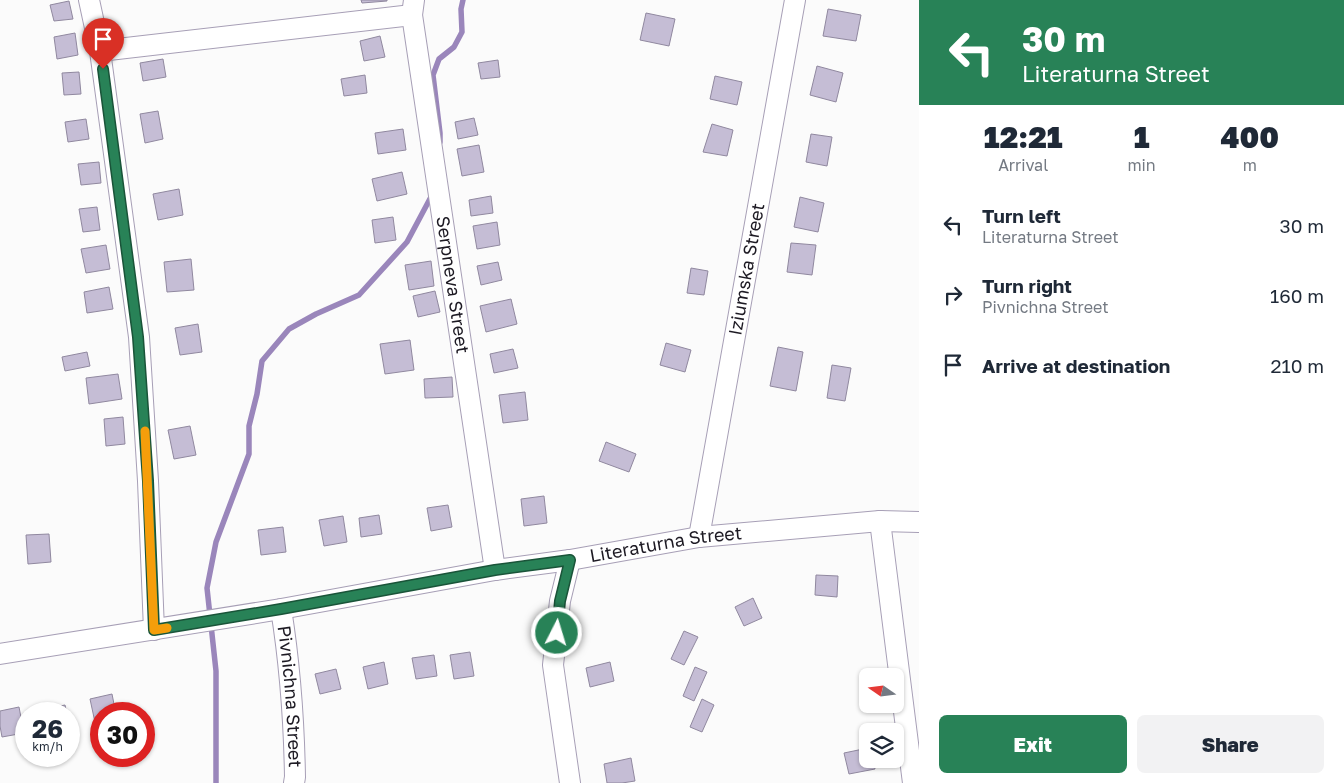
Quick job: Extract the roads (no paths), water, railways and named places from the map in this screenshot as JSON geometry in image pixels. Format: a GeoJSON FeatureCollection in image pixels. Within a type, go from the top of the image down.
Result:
{"type":"FeatureCollection","features":[{"type":"Feature","properties":{"kind":"street"},"geometry":{"type":"LineString","coordinates":[[89,0],[100,51],[138,337],[148,481],[154,630]]}},
{"type":"Feature","properties":{"kind":"street","name":"Iziumska Street"},"geometry":{"type":"LineString","coordinates":[[699,537],[795,0]]}},
{"type":"Feature","properties":{"kind":"street"},"geometry":{"type":"LineString","coordinates":[[100,51],[413,8]]}},
{"type":"Feature","properties":{"kind":"street","name":"Serpneva Street"},"geometry":{"type":"LineString","coordinates":[[413,8],[495,570]]}},
{"type":"Feature","properties":{"kind":"street"},"geometry":{"type":"LineString","coordinates":[[880,521],[914,783]]}},
{"type":"Feature","properties":{"kind":"street","name":"Literaturna Street"},"geometry":{"type":"LineString","coordinates":[[0,654],[281,609],[495,570],[570,560],[699,537],[880,521],[919,522]]}},
{"type":"Feature","properties":{"kind":"street"},"geometry":{"type":"LineString","coordinates":[[570,560],[560,601],[554,665],[570,783]]}},
{"type":"Feature","properties":{"kind":"street","name":"Pivnichna Street"},"geometry":{"type":"LineString","coordinates":[[281,609],[288,651],[294,720],[296,777],[294,783]]}},
{"type":"Feature","properties":{"kind":"waterway"},"geometry":{"type":"LineString","coordinates":[[440,142],[433,75],[439,59],[454,47],[462,32],[461,9],[463,0]]}},
{"type":"Feature","properties":{"kind":"waterway"},"geometry":{"type":"LineString","coordinates":[[216,783],[216,671],[207,588],[216,542],[249,454],[249,426],[257,394],[262,361],[289,329],[316,314],[359,295],[407,242],[432,195]]}}]}
